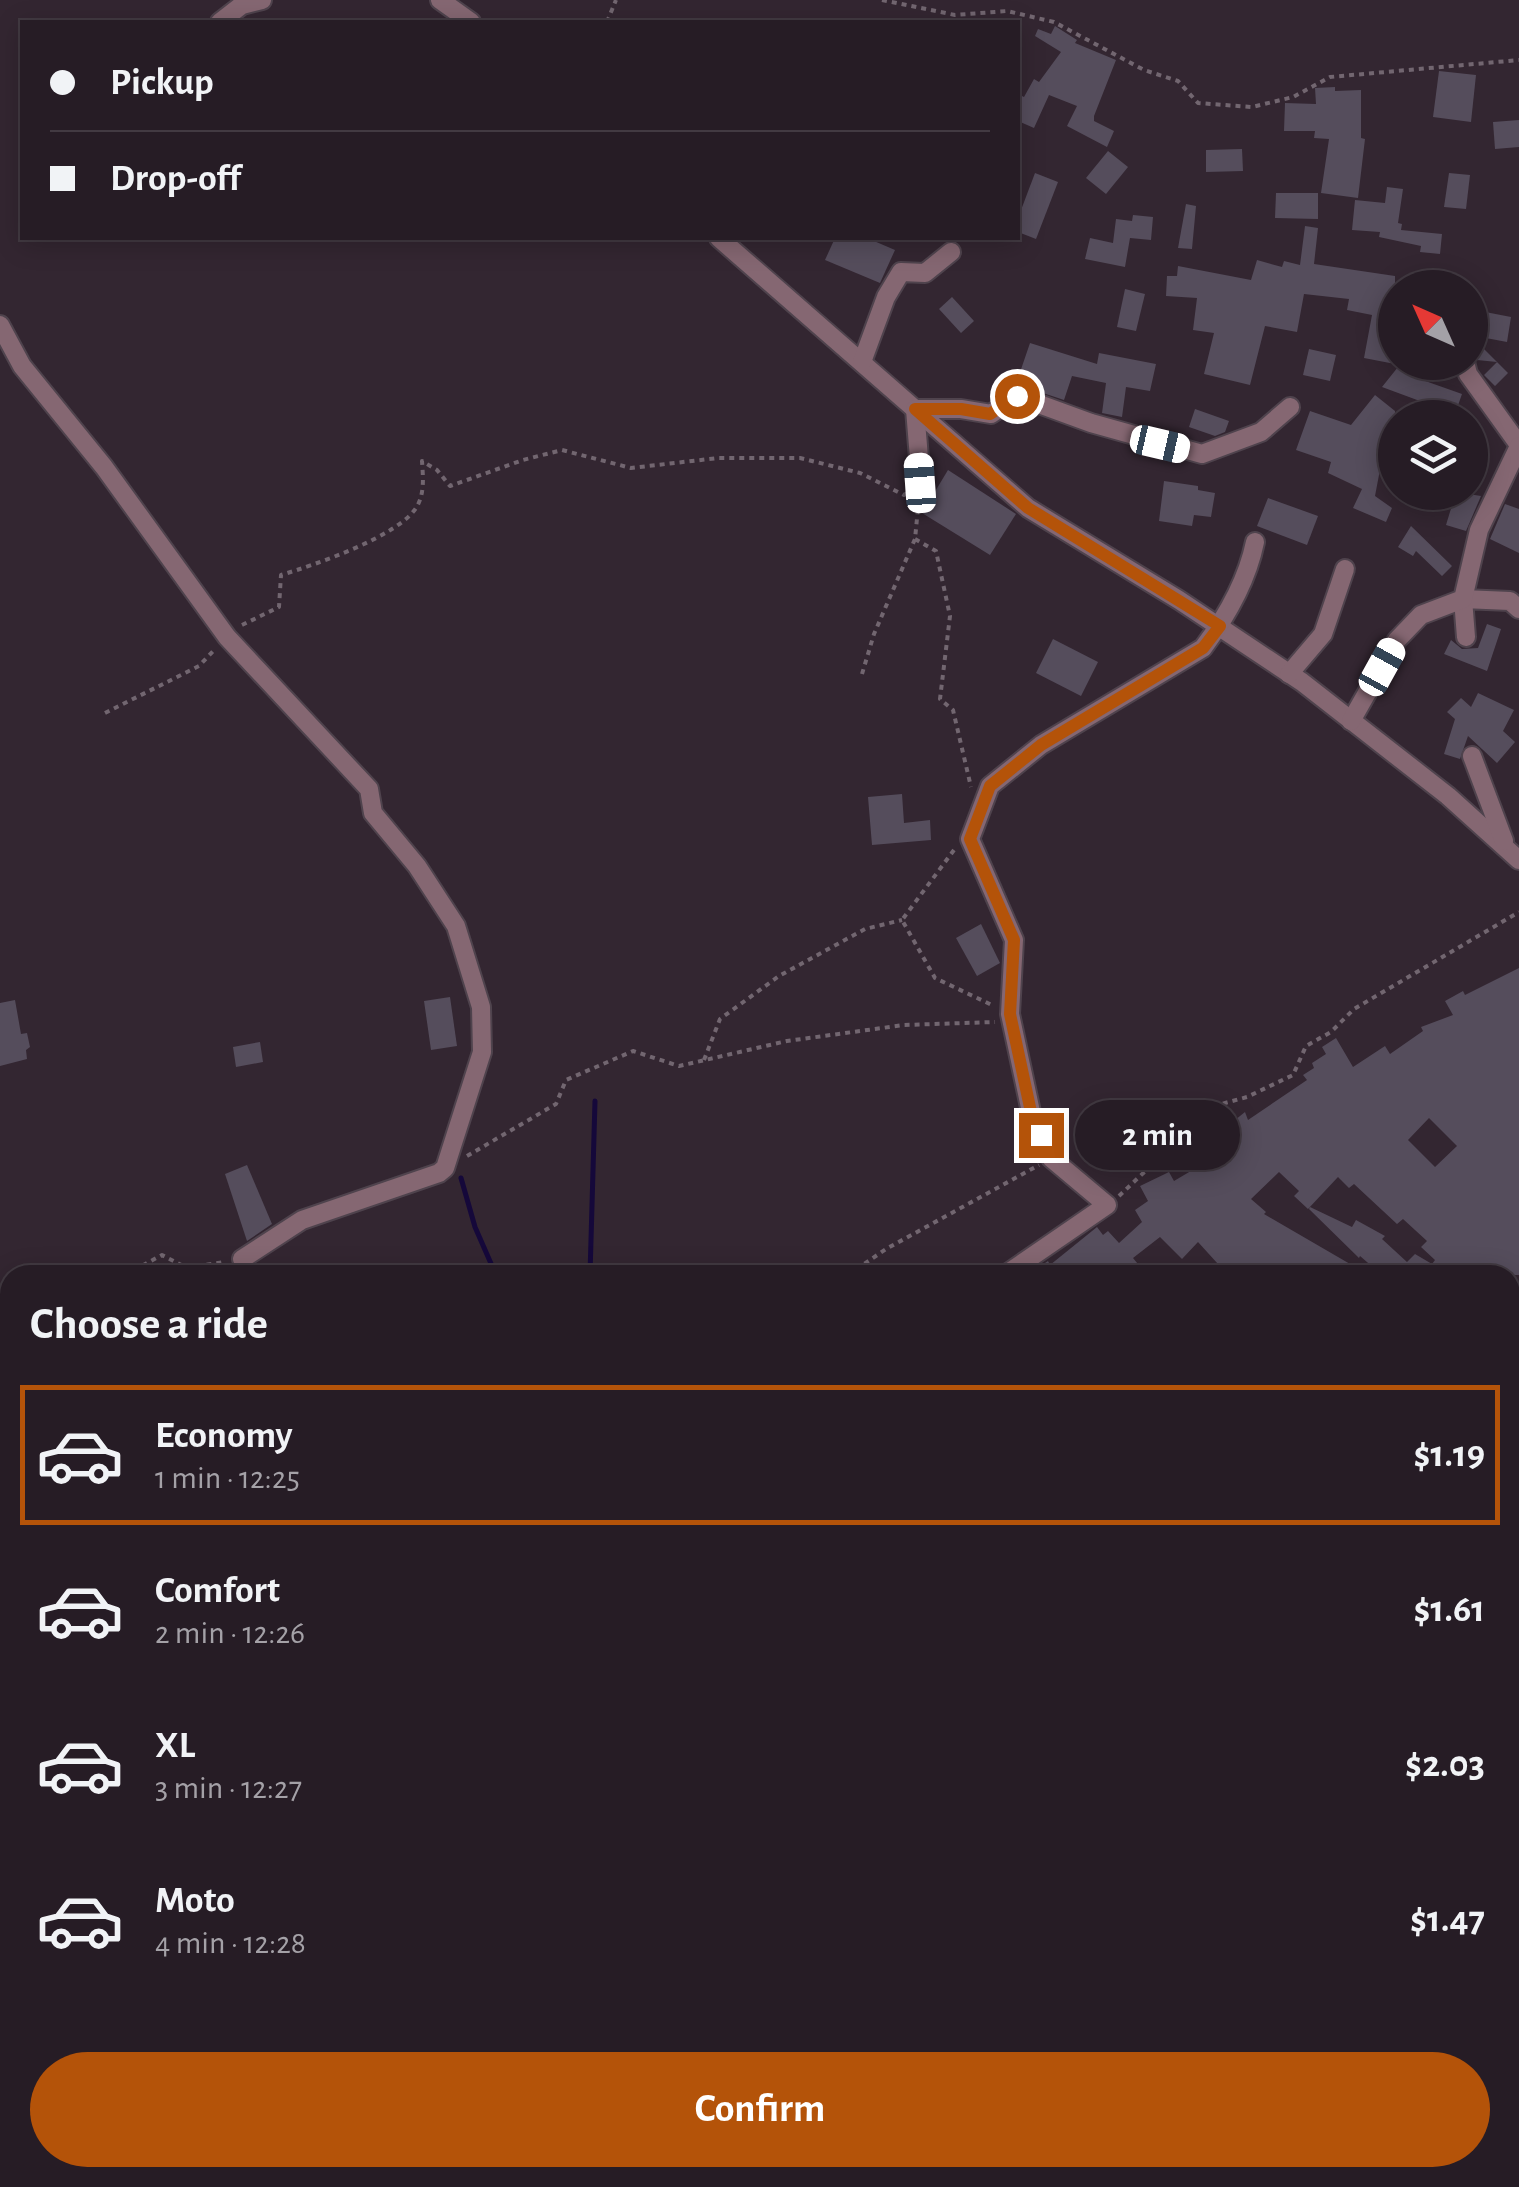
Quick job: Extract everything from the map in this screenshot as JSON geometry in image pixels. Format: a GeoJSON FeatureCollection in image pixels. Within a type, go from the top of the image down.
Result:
{"type":"FeatureCollection","features":[{"type":"Feature","properties":{"kind":"street"},"geometry":{"type":"LineString","coordinates":[[223,20],[242,5],[262,0]]}},
{"type":"Feature","properties":{"kind":"street"},"geometry":{"type":"LineString","coordinates":[[440,0],[468,20]]}},
{"type":"Feature","properties":{"kind":"street"},"geometry":{"type":"LineString","coordinates":[[721,240],[1028,508],[1220,626],[1289,674],[1512,853]]}},
{"type":"Feature","properties":{"kind":"street"},"geometry":{"type":"LineString","coordinates":[[862,362],[886,297],[901,272],[925,273],[950,252]]}},
{"type":"Feature","properties":{"kind":"street"},"geometry":{"type":"LineString","coordinates":[[0,325],[22,366],[104,466],[227,638],[369,789],[373,813],[416,866],[456,926],[481,1007],[482,1052],[446,1168],[439,1174],[302,1220],[242,1259]]}},
{"type":"Feature","properties":{"kind":"street"},"geometry":{"type":"LineString","coordinates":[[1466,636],[1462,599],[1479,530],[1519,446],[1472,380]]}},
{"type":"Feature","properties":{"kind":"street"},"geometry":{"type":"LineString","coordinates":[[915,409],[961,409],[990,414],[1017,396],[1090,423],[1202,454],[1262,432],[1290,406]]}},
{"type":"Feature","properties":{"kind":"street"},"geometry":{"type":"LineString","coordinates":[[915,409],[920,483]]}},
{"type":"Feature","properties":{"kind":"street"},"geometry":{"type":"LineString","coordinates":[[1020,1265],[1107,1205],[1051,1158],[1031,1112],[1011,1019],[1014,940],[970,839],[990,786],[1041,745],[1203,648],[1220,626],[1250,569],[1255,542]]}},
{"type":"Feature","properties":{"kind":"street"},"geometry":{"type":"LineString","coordinates":[[1289,674],[1322,634],[1346,569]]}},
{"type":"Feature","properties":{"kind":"street"},"geometry":{"type":"LineString","coordinates":[[1351,720],[1397,640],[1421,615],[1462,599],[1510,601],[1519,609]]}},
{"type":"Feature","properties":{"kind":"street"},"geometry":{"type":"LineString","coordinates":[[1472,756],[1512,853]]}},
{"type":"Feature","properties":{"kind":"path"},"geometry":{"type":"LineString","coordinates":[[882,0],[955,15],[1007,11],[1054,22],[1144,70],[1178,81],[1198,103],[1252,107],[1292,97],[1330,77],[1519,60]]}},
{"type":"Feature","properties":{"kind":"path"},"geometry":{"type":"LineString","coordinates":[[105,713],[198,666],[236,628],[278,607],[281,575],[342,556],[415,510],[423,489],[422,461],[437,470],[450,486],[562,450],[631,468],[718,458],[800,458],[860,473],[904,495],[920,483]]}},
{"type":"Feature","properties":{"kind":"path"},"geometry":{"type":"LineString","coordinates":[[862,674],[874,634],[915,539],[920,483]]}},
{"type":"Feature","properties":{"kind":"path"},"geometry":{"type":"LineString","coordinates":[[915,539],[936,551],[950,616],[940,699],[953,710],[978,817]]}},
{"type":"Feature","properties":{"kind":"path"},"geometry":{"type":"LineString","coordinates":[[704,1060],[720,1019],[778,976],[865,929],[902,920],[950,852],[970,839]]}},
{"type":"Feature","properties":{"kind":"path"},"geometry":{"type":"LineString","coordinates":[[1107,1205],[1214,1106],[1247,1097],[1294,1074],[1306,1046],[1331,1032],[1354,1009],[1519,912]]}},
{"type":"Feature","properties":{"kind":"path"},"geometry":{"type":"LineString","coordinates":[[902,920],[935,978],[1011,1019]]}},
{"type":"Feature","properties":{"kind":"path"},"geometry":{"type":"LineString","coordinates":[[446,1168],[556,1104],[566,1080],[633,1051],[679,1066],[787,1040],[904,1025],[1011,1019]]}},
{"type":"Feature","properties":{"kind":"path"},"geometry":{"type":"LineString","coordinates":[[863,1265],[1051,1158]]}},
{"type":"Feature","properties":{"kind":"path"},"geometry":{"type":"LineString","coordinates":[[144,1265],[162,1255],[181,1265]]}},
{"type":"Feature","properties":{"kind":"path"},"geometry":{"type":"LineString","coordinates":[[205,1265],[242,1259]]}},
{"type":"Feature","properties":{"kind":"building"},"geometry":{"type":"Polygon","coordinates":[[[1055,26],[1077,40],[1075,43],[1116,60],[1094,116],[1094,121],[1114,131],[1107,147],[1067,126],[1077,106],[1049,95],[1034,128],[1020,122],[1020,95],[1024,97],[1034,79],[1039,82],[1061,52],[1035,36],[1038,29],[1051,34],[1055,26]]]}},
{"type":"Feature","properties":{"kind":"building"},"geometry":{"type":"Polygon","coordinates":[[[1439,71],[1476,75],[1471,122],[1433,117],[1439,71]]]}},
{"type":"Feature","properties":{"kind":"building"},"geometry":{"type":"Polygon","coordinates":[[[1335,87],[1335,91],[1361,90],[1361,138],[1365,139],[1358,198],[1321,193],[1329,139],[1314,138],[1315,131],[1284,131],[1285,103],[1316,104],[1315,88],[1335,87]]]}},
{"type":"Feature","properties":{"kind":"building"},"geometry":{"type":"Polygon","coordinates":[[[1519,120],[1519,147],[1495,149],[1493,122],[1519,120]]]}},
{"type":"Feature","properties":{"kind":"building"},"geometry":{"type":"Polygon","coordinates":[[[1242,149],[1243,171],[1206,172],[1206,150],[1242,149]]]}},
{"type":"Feature","properties":{"kind":"building"},"geometry":{"type":"Polygon","coordinates":[[[1108,151],[1128,167],[1106,194],[1086,178],[1108,151]]]}},
{"type":"Feature","properties":{"kind":"building"},"geometry":{"type":"Polygon","coordinates":[[[1035,173],[1058,182],[1036,239],[1020,233],[1020,213],[1035,173]]]}},
{"type":"Feature","properties":{"kind":"building"},"geometry":{"type":"Polygon","coordinates":[[[1449,173],[1470,175],[1466,209],[1444,207],[1449,173]]]}},
{"type":"Feature","properties":{"kind":"building"},"geometry":{"type":"Polygon","coordinates":[[[1387,187],[1403,189],[1398,223],[1402,224],[1401,230],[1442,234],[1440,254],[1420,252],[1421,246],[1379,237],[1380,232],[1352,230],[1355,200],[1385,203],[1387,187]]]}},
{"type":"Feature","properties":{"kind":"building"},"geometry":{"type":"Polygon","coordinates":[[[1276,193],[1318,193],[1318,219],[1275,218],[1276,193]]]}},
{"type":"Feature","properties":{"kind":"building"},"geometry":{"type":"Polygon","coordinates":[[[1186,204],[1196,206],[1192,249],[1178,248],[1186,204]]]}},
{"type":"Feature","properties":{"kind":"building"},"geometry":{"type":"Polygon","coordinates":[[[1133,215],[1153,217],[1151,240],[1130,238],[1125,267],[1085,259],[1090,238],[1113,243],[1116,219],[1132,221],[1133,215]]]}},
{"type":"Feature","properties":{"kind":"building"},"geometry":{"type":"Polygon","coordinates":[[[1305,226],[1318,228],[1314,264],[1378,273],[1378,361],[1364,358],[1372,315],[1347,310],[1349,299],[1304,294],[1297,332],[1265,326],[1250,385],[1204,374],[1214,333],[1193,330],[1197,298],[1166,296],[1167,276],[1177,276],[1178,266],[1251,280],[1257,260],[1282,267],[1284,261],[1300,265],[1305,226]]]}},
{"type":"Feature","properties":{"kind":"building"},"geometry":{"type":"Polygon","coordinates":[[[834,240],[872,240],[895,250],[880,283],[825,260],[834,240]]]}},
{"type":"Feature","properties":{"kind":"building"},"geometry":{"type":"Polygon","coordinates":[[[1125,289],[1145,294],[1136,331],[1117,327],[1125,289]]]}},
{"type":"Feature","properties":{"kind":"building"},"geometry":{"type":"Polygon","coordinates":[[[952,297],[974,321],[961,333],[939,309],[952,297]]]}},
{"type":"Feature","properties":{"kind":"building"},"geometry":{"type":"Polygon","coordinates":[[[1488,313],[1511,317],[1507,342],[1488,338],[1488,313]]]}},
{"type":"Feature","properties":{"kind":"building"},"geometry":{"type":"Polygon","coordinates":[[[1030,343],[1097,364],[1099,353],[1156,364],[1150,391],[1126,387],[1122,417],[1102,413],[1106,383],[1072,376],[1064,400],[1016,384],[1030,343]]]}},
{"type":"Feature","properties":{"kind":"building"},"geometry":{"type":"Polygon","coordinates":[[[1309,349],[1336,355],[1330,381],[1303,375],[1309,349]]]}},
{"type":"Feature","properties":{"kind":"building"},"geometry":{"type":"Polygon","coordinates":[[[1497,362],[1508,373],[1495,386],[1488,379],[1488,371],[1497,362]]]}},
{"type":"Feature","properties":{"kind":"building"},"geometry":{"type":"Polygon","coordinates":[[[1388,380],[1422,380],[1462,394],[1460,400],[1417,400],[1382,387],[1388,380]]]}},
{"type":"Feature","properties":{"kind":"building"},"geometry":{"type":"Polygon","coordinates":[[[1375,395],[1381,400],[1378,400],[1375,496],[1378,510],[1391,510],[1386,522],[1353,508],[1362,489],[1328,473],[1331,462],[1296,450],[1310,411],[1351,425],[1375,395]]]}},
{"type":"Feature","properties":{"kind":"building"},"geometry":{"type":"Polygon","coordinates":[[[1195,409],[1229,421],[1225,432],[1215,436],[1189,427],[1195,409]]]}},
{"type":"Feature","properties":{"kind":"building"},"geometry":{"type":"Polygon","coordinates":[[[948,470],[1016,514],[990,555],[922,513],[948,470]]]}},
{"type":"Feature","properties":{"kind":"building"},"geometry":{"type":"Polygon","coordinates":[[[1164,481],[1215,493],[1211,517],[1194,515],[1192,526],[1159,521],[1164,481]]]}},
{"type":"Feature","properties":{"kind":"building"},"geometry":{"type":"Polygon","coordinates":[[[1268,498],[1318,516],[1307,545],[1257,526],[1268,498]]]}},
{"type":"Feature","properties":{"kind":"building"},"geometry":{"type":"Polygon","coordinates":[[[1505,504],[1519,509],[1519,553],[1490,539],[1505,504]]]}},
{"type":"Feature","properties":{"kind":"building"},"geometry":{"type":"Polygon","coordinates":[[[1451,510],[1475,510],[1466,531],[1446,525],[1451,510]]]}},
{"type":"Feature","properties":{"kind":"building"},"geometry":{"type":"Polygon","coordinates":[[[1411,526],[1452,566],[1442,576],[1416,551],[1413,556],[1398,547],[1411,526]]]}},
{"type":"Feature","properties":{"kind":"building"},"geometry":{"type":"Polygon","coordinates":[[[1487,624],[1501,629],[1487,671],[1444,654],[1451,640],[1462,649],[1478,648],[1487,624]]]}},
{"type":"Feature","properties":{"kind":"building"},"geometry":{"type":"Polygon","coordinates":[[[1053,639],[1098,662],[1081,696],[1036,673],[1053,639]]]}},
{"type":"Feature","properties":{"kind":"building"},"geometry":{"type":"Polygon","coordinates":[[[1478,693],[1514,710],[1503,731],[1515,742],[1497,763],[1468,736],[1460,759],[1444,754],[1455,719],[1447,712],[1461,698],[1471,707],[1478,693]]]}},
{"type":"Feature","properties":{"kind":"building"},"geometry":{"type":"Polygon","coordinates":[[[902,794],[904,823],[930,820],[931,840],[872,845],[868,797],[902,794]]]}},
{"type":"Feature","properties":{"kind":"building"},"geometry":{"type":"Polygon","coordinates":[[[981,924],[1000,963],[977,976],[956,938],[981,924]]]}},
{"type":"Feature","properties":{"kind":"building"},"geometry":{"type":"Polygon","coordinates":[[[1519,968],[1519,1265],[1370,1265],[1310,1207],[1352,1227],[1356,1220],[1385,1236],[1382,1239],[1407,1262],[1415,1254],[1432,1264],[1435,1260],[1421,1247],[1427,1241],[1403,1219],[1397,1224],[1354,1184],[1349,1188],[1338,1177],[1308,1209],[1294,1196],[1299,1191],[1279,1172],[1251,1199],[1264,1214],[1352,1265],[1219,1265],[1198,1242],[1182,1259],[1160,1237],[1133,1258],[1139,1265],[1050,1265],[1097,1227],[1103,1235],[1108,1231],[1119,1243],[1142,1222],[1135,1210],[1148,1201],[1140,1186],[1169,1172],[1174,1181],[1211,1159],[1209,1155],[1234,1139],[1225,1128],[1245,1112],[1248,1120],[1307,1080],[1303,1075],[1326,1054],[1322,1047],[1336,1038],[1353,1067],[1385,1046],[1390,1054],[1423,1031],[1421,1027],[1453,1015],[1445,1001],[1463,991],[1465,995],[1519,968]],[[1429,1118],[1408,1140],[1435,1167],[1457,1146],[1429,1118]]]}},
{"type":"Feature","properties":{"kind":"building"},"geometry":{"type":"Polygon","coordinates":[[[450,997],[457,1046],[431,1050],[424,1001],[450,997]]]}},
{"type":"Feature","properties":{"kind":"building"},"geometry":{"type":"Polygon","coordinates":[[[15,1000],[21,1034],[27,1033],[30,1047],[26,1050],[27,1059],[0,1066],[0,1003],[15,1000]]]}},
{"type":"Feature","properties":{"kind":"building"},"geometry":{"type":"Polygon","coordinates":[[[260,1042],[263,1062],[236,1067],[233,1047],[260,1042]]]}},
{"type":"Feature","properties":{"kind":"building"},"geometry":{"type":"Polygon","coordinates":[[[247,1165],[272,1224],[247,1241],[225,1174],[247,1165]]]}},
{"type":"Feature","properties":{"kind":"waterway"},"geometry":{"type":"LineString","coordinates":[[590,1265],[595,1101]]}},
{"type":"Feature","properties":{"kind":"waterway"},"geometry":{"type":"LineString","coordinates":[[461,1178],[475,1227],[492,1265]]}},
{"type":"Feature","properties":{"kind":"route"},"geometry":{"type":"LineString","coordinates":[[1017,396],[990,414],[961,409],[915,409],[1028,508],[1220,626],[1203,648],[1041,745],[990,786],[970,839],[1014,940],[1010,1014],[1031,1112],[1041,1135]]}}]}
